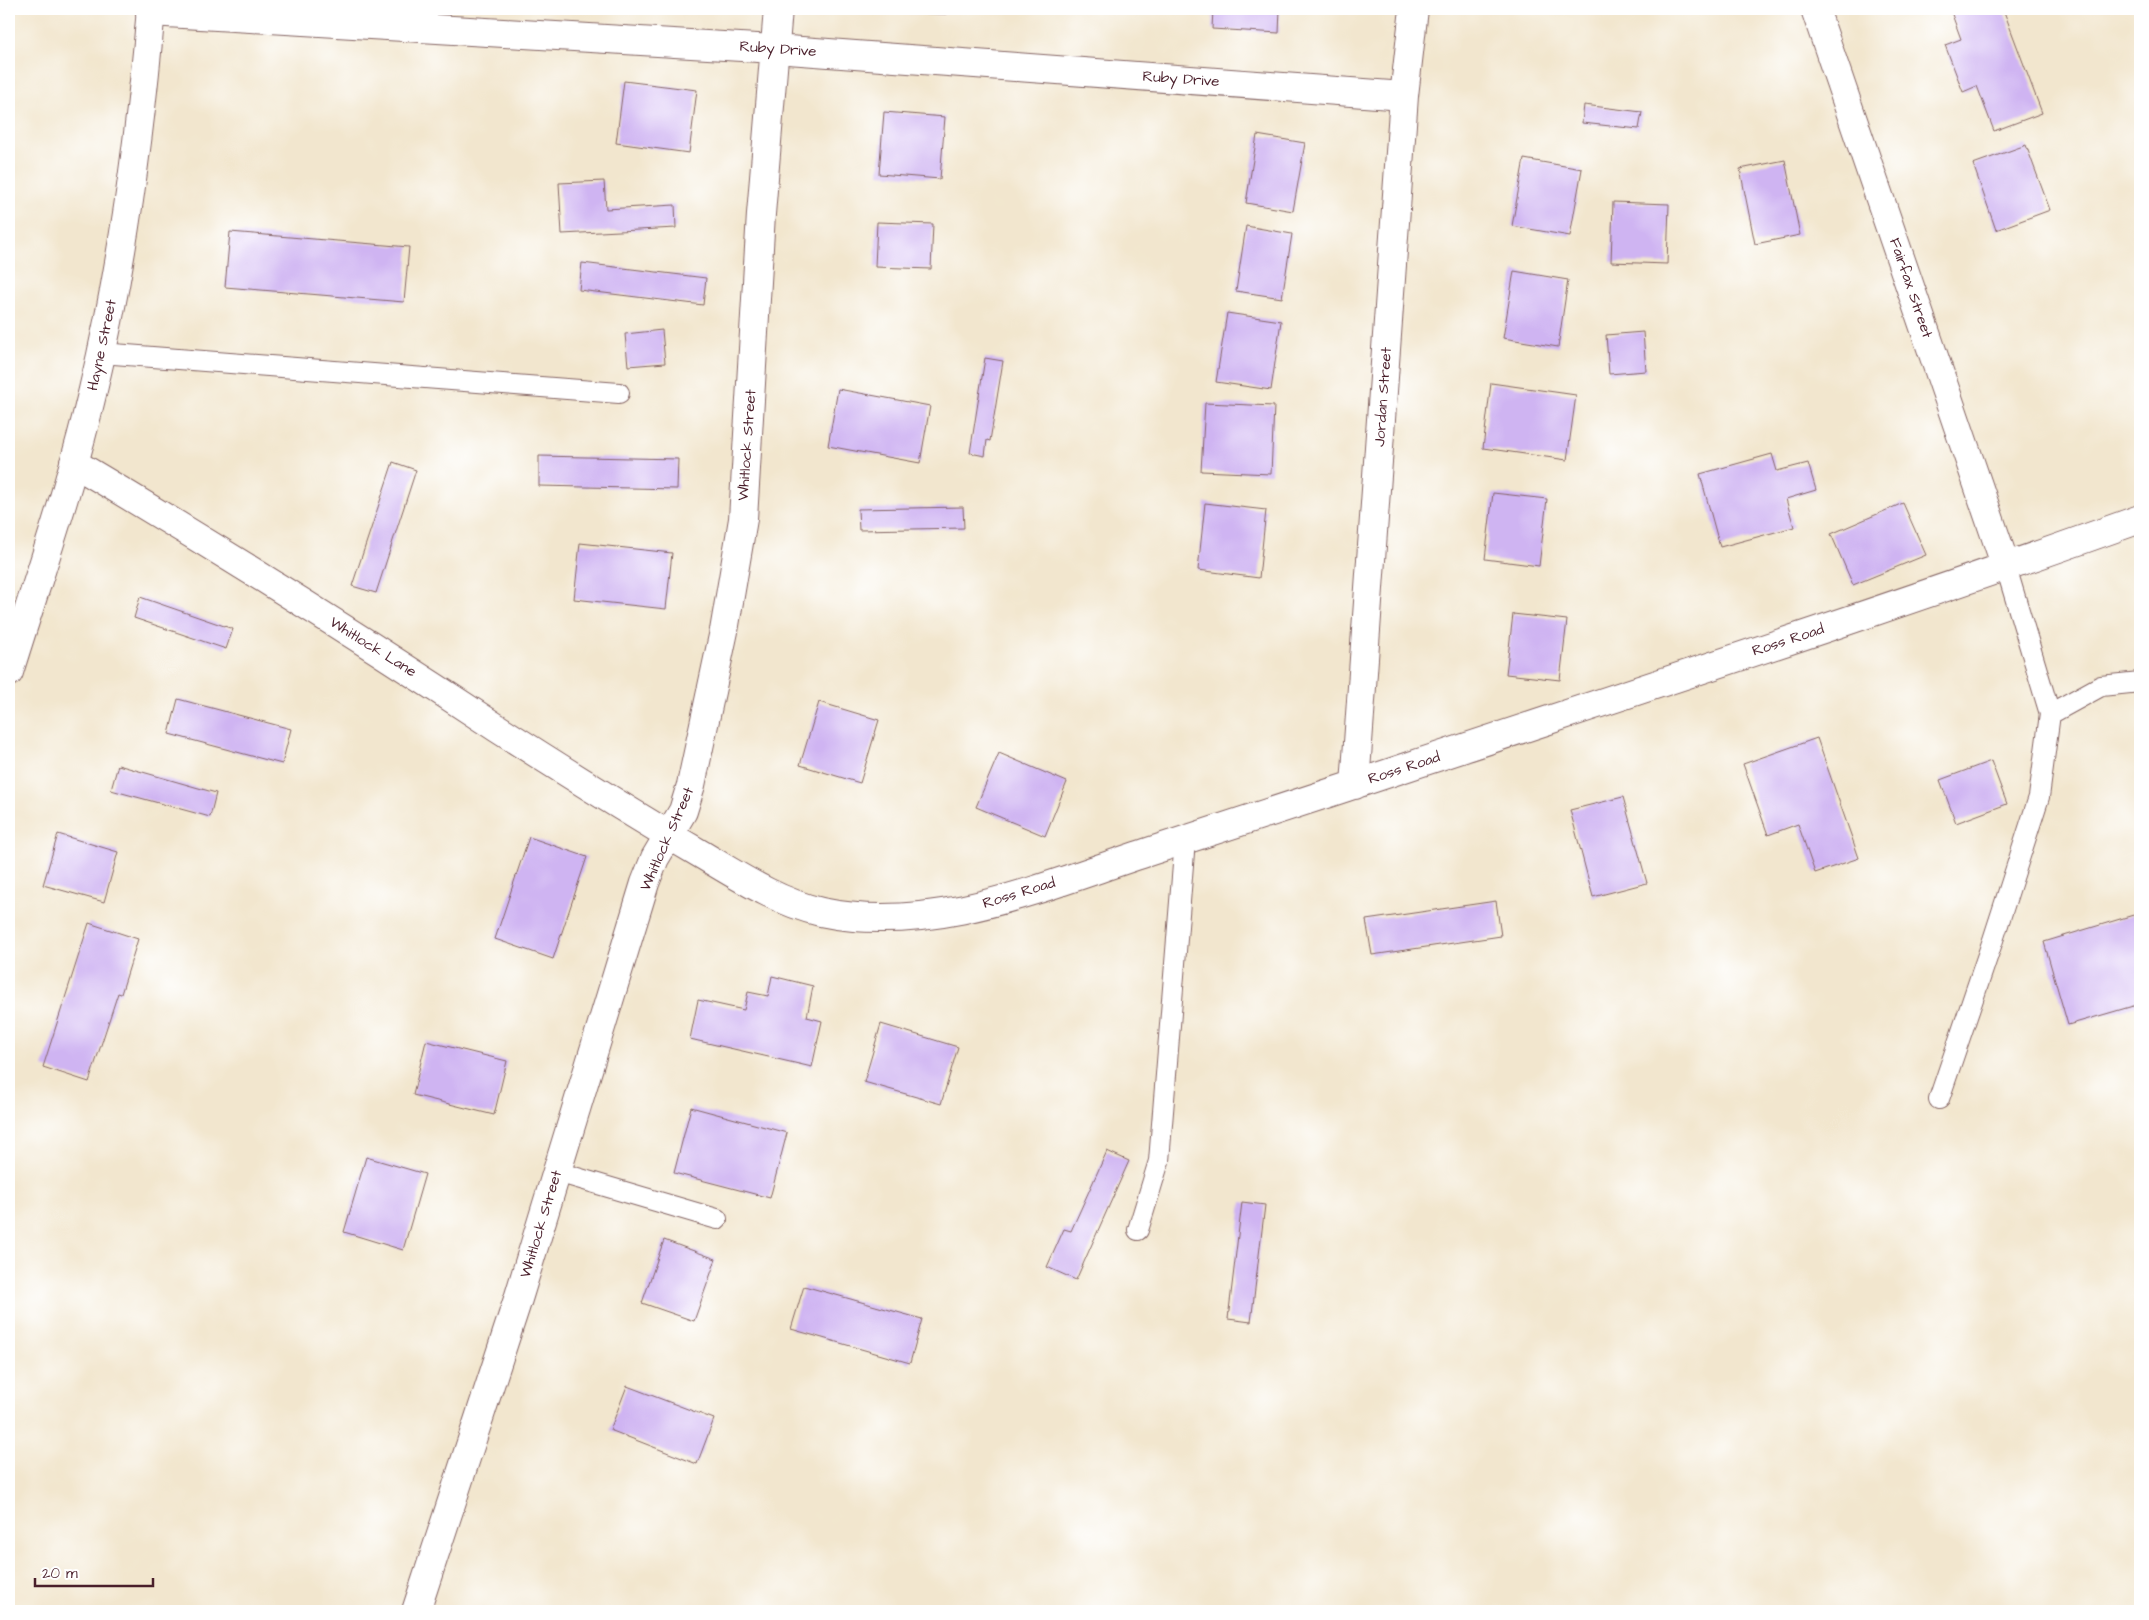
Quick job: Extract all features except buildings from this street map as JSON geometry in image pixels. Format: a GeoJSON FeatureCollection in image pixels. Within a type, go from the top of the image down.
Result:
{"type":"FeatureCollection","features":[{"type":"Feature","properties":{"kind":"street","name":"Whitlock Street"},"geometry":{"type":"LineString","coordinates":[[416,1611],[518,1299],[645,883],[656,858],[682,811],[692,785],[724,631],[742,519],[762,214],[778,9]]}},
{"type":"Feature","properties":{"kind":"street","name":"Jordan Street"},"geometry":{"type":"LineString","coordinates":[[1355,785],[1404,96],[1414,9]]}},
{"type":"Feature","properties":{"kind":"street","name":"Fairfax Street"},"geometry":{"type":"LineString","coordinates":[[1815,9],[2006,567]]}},
{"type":"Feature","properties":{"kind":"street","name":"Ruby Drive"},"geometry":{"type":"LineString","coordinates":[[150,10],[775,49],[1404,96]]}},
{"type":"Feature","properties":{"kind":"street","name":"Hayne Street"},"geometry":{"type":"LineString","coordinates":[[9,672],[74,463],[101,353],[133,167],[150,10]]}},
{"type":"Feature","properties":{"kind":"street","name":"Whitlock Lane"},"geometry":{"type":"LineString","coordinates":[[74,463],[227,555],[412,672],[594,791],[669,835]]}},
{"type":"Feature","properties":{"kind":"street","name":"Ross Road"},"geometry":{"type":"LineString","coordinates":[[669,835],[772,895],[817,911],[865,918],[912,918],[973,907],[1355,785],[2006,567],[2140,519]]}},
{"type":"Feature","properties":{"kind":"lane"},"geometry":{"type":"LineString","coordinates":[[101,353],[619,393]]}},
{"type":"Feature","properties":{"kind":"lane"},"geometry":{"type":"LineString","coordinates":[[1939,1099],[2039,797],[2050,714],[2006,567]]}},
{"type":"Feature","properties":{"kind":"lane"},"geometry":{"type":"LineString","coordinates":[[2050,714],[2101,686],[2140,682]]}},
{"type":"Feature","properties":{"kind":"lane"},"geometry":{"type":"LineString","coordinates":[[1138,1230],[1159,1161],[1185,840]]}},
{"type":"Feature","properties":{"kind":"lane"},"geometry":{"type":"LineString","coordinates":[[557,1172],[717,1219]]}}]}
